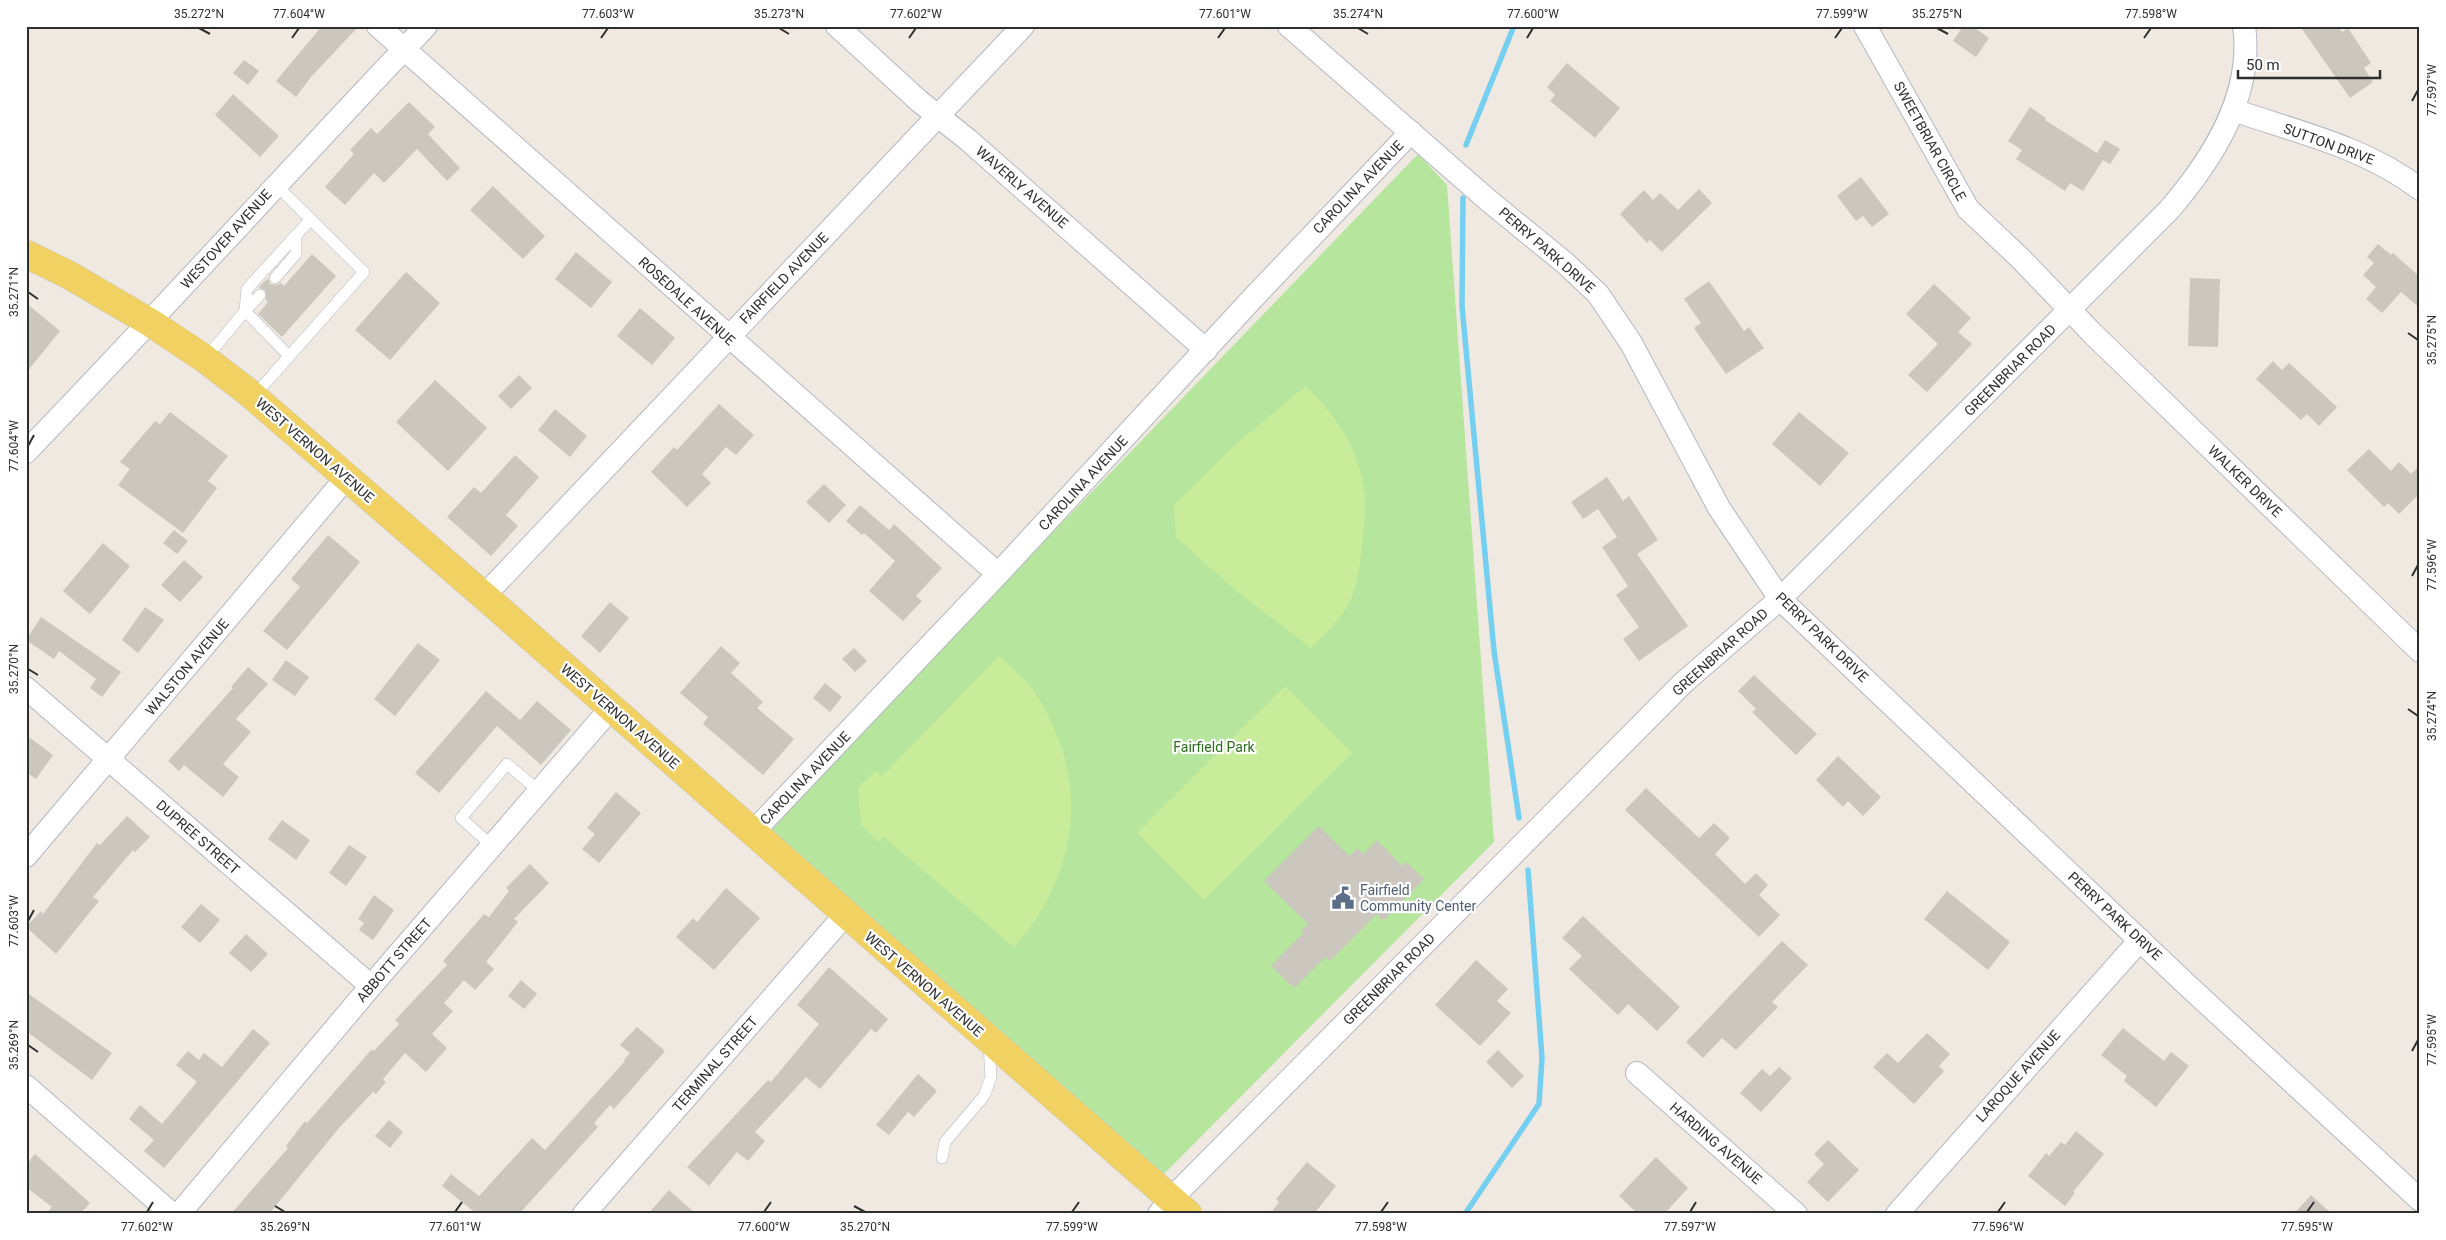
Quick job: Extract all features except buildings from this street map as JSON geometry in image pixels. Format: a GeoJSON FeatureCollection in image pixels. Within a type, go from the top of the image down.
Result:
{"type":"FeatureCollection","features":[{"type":"Feature","properties":{"kind":"main road","name":"WEST VERNON AVENUE"},"geometry":{"type":"LineString","coordinates":[[26,254],[69,275],[151,323],[205,359],[253,396],[484,596],[989,1040],[1173,1209]]}},
{"type":"Feature","properties":{"kind":"street","name":"ROSEDALE AVENUE"},"geometry":{"type":"LineString","coordinates":[[378,26],[403,51],[998,574]]}},
{"type":"Feature","properties":{"kind":"street","name":"WESTOVER AVENUE"},"geometry":{"type":"LineString","coordinates":[[26,452],[151,323],[276,185],[426,26]]}},
{"type":"Feature","properties":{"kind":"street","name":"WAVERLY AVENUE"},"geometry":{"type":"LineString","coordinates":[[837,26],[1206,350]]}},
{"type":"Feature","properties":{"kind":"street","name":"FAIRFIELD AVENUE"},"geometry":{"type":"LineString","coordinates":[[484,596],[1023,26]]}},
{"type":"Feature","properties":{"kind":"street","name":"PERRY PARK DRIVE"},"geometry":{"type":"LineString","coordinates":[[1289,26],[1489,201],[1566,263],[1598,294],[1631,343],[1719,508],[1780,599],[2140,940],[2420,1200]]}},
{"type":"Feature","properties":{"kind":"street","name":"SWEETBRIAR CIRCLE"},"geometry":{"type":"LineString","coordinates":[[1865,26],[1968,209],[2071,310]]}},
{"type":"Feature","properties":{"kind":"street","name":"GREENBRIAR ROAD"},"geometry":{"type":"LineString","coordinates":[[1173,1209],[1683,684],[1780,599],[2071,310],[2180,197],[2213,149],[2233,110],[2242,81],[2245,57],[2244,26]]}},
{"type":"Feature","properties":{"kind":"street","name":"SUTTON DRIVE"},"geometry":{"type":"LineString","coordinates":[[2233,110],[2358,152],[2389,167],[2420,189]]}},
{"type":"Feature","properties":{"kind":"street","name":"CAROLINA AVENUE"},"geometry":{"type":"LineString","coordinates":[[752,833],[998,574],[1411,132]]}},
{"type":"Feature","properties":{"kind":"street","name":"WALKER DRIVE"},"geometry":{"type":"LineString","coordinates":[[2071,310],[2092,333],[2420,651]]}},
{"type":"Feature","properties":{"kind":"street","name":"WALSTON AVENUE"},"geometry":{"type":"LineString","coordinates":[[26,856],[347,477]]}},
{"type":"Feature","properties":{"kind":"street","name":"DUPREE STREET"},"geometry":{"type":"LineString","coordinates":[[26,688],[371,986]]}},
{"type":"Feature","properties":{"kind":"street","name":"ABBOTT STREET"},"geometry":{"type":"LineString","coordinates":[[179,1214],[538,790],[612,708]]}},
{"type":"Feature","properties":{"kind":"street","name":"TERMINAL STREET"},"geometry":{"type":"LineString","coordinates":[[584,1214],[845,915]]}},
{"type":"Feature","properties":{"kind":"street","name":"LAROQUE AVENUE"},"geometry":{"type":"LineString","coordinates":[[1897,1214],[2140,940]]}},
{"type":"Feature","properties":{"kind":"street","name":"HARDING AVENUE"},"geometry":{"type":"LineString","coordinates":[[1637,1073],[1796,1214]]}},
{"type":"Feature","properties":{"kind":"street"},"geometry":{"type":"LineString","coordinates":[[26,1086],[172,1214]]}},
{"type":"Feature","properties":{"kind":"lane"},"geometry":{"type":"LineString","coordinates":[[253,396],[364,272],[276,185]]}},
{"type":"Feature","properties":{"kind":"lane"},"geometry":{"type":"LineString","coordinates":[[244,311],[247,289],[310,220]]}},
{"type":"Feature","properties":{"kind":"lane"},"geometry":{"type":"LineString","coordinates":[[276,278],[296,254],[296,235]]}},
{"type":"Feature","properties":{"kind":"lane"},"geometry":{"type":"LineString","coordinates":[[205,359],[244,311],[260,295]]}},
{"type":"Feature","properties":{"kind":"lane"},"geometry":{"type":"LineString","coordinates":[[244,311],[289,356]]}},
{"type":"Feature","properties":{"kind":"lane"},"geometry":{"type":"LineString","coordinates":[[492,846],[461,818],[506,764],[538,790]]}},
{"type":"Feature","properties":{"kind":"lane"},"geometry":{"type":"LineString","coordinates":[[942,1158],[945,1142],[984,1096],[991,1077],[989,1040]]}},
{"type":"Feature","properties":{"kind":"green space","name":"Fairfield Park"},"geometry":{"type":"Polygon","coordinates":[[[1418,154],[1447,185],[1494,842],[1150,1188],[758,838],[1418,154]]]}},
{"type":"Feature","properties":{"kind":"green space"},"geometry":{"type":"Polygon","coordinates":[[[1306,386],[1335,420],[1350,445],[1361,473],[1365,502],[1360,559],[1353,594],[1347,608],[1338,620],[1311,648],[1240,594],[1176,537],[1174,505],[1236,444],[1306,386]]]}},
{"type":"Feature","properties":{"kind":"green space"},"geometry":{"type":"Polygon","coordinates":[[[999,656],[1029,685],[1046,711],[1058,738],[1067,766],[1071,794],[1071,822],[1066,849],[1058,875],[1047,901],[1032,925],[1014,947],[884,837],[879,842],[861,825],[858,787],[876,771],[882,776],[999,656]]]}},
{"type":"Feature","properties":{"kind":"green space"},"geometry":{"type":"Polygon","coordinates":[[[1285,686],[1352,753],[1204,900],[1137,833],[1285,686]]]}},
{"type":"Feature","properties":{"kind":"waterway"},"geometry":{"type":"LineString","coordinates":[[1466,145],[1514,26]]}},
{"type":"Feature","properties":{"kind":"waterway"},"geometry":{"type":"LineString","coordinates":[[1463,198],[1462,306],[1494,651],[1519,818]]}},
{"type":"Feature","properties":{"kind":"waterway"},"geometry":{"type":"LineString","coordinates":[[1465,1214],[1539,1104],[1542,1058],[1528,870]]}},
{"type":"Feature","properties":{"kind":"place","name":"Fairfield Community Center"},"geometry":{"type":"Point","coordinates":[1343,898]}}]}
